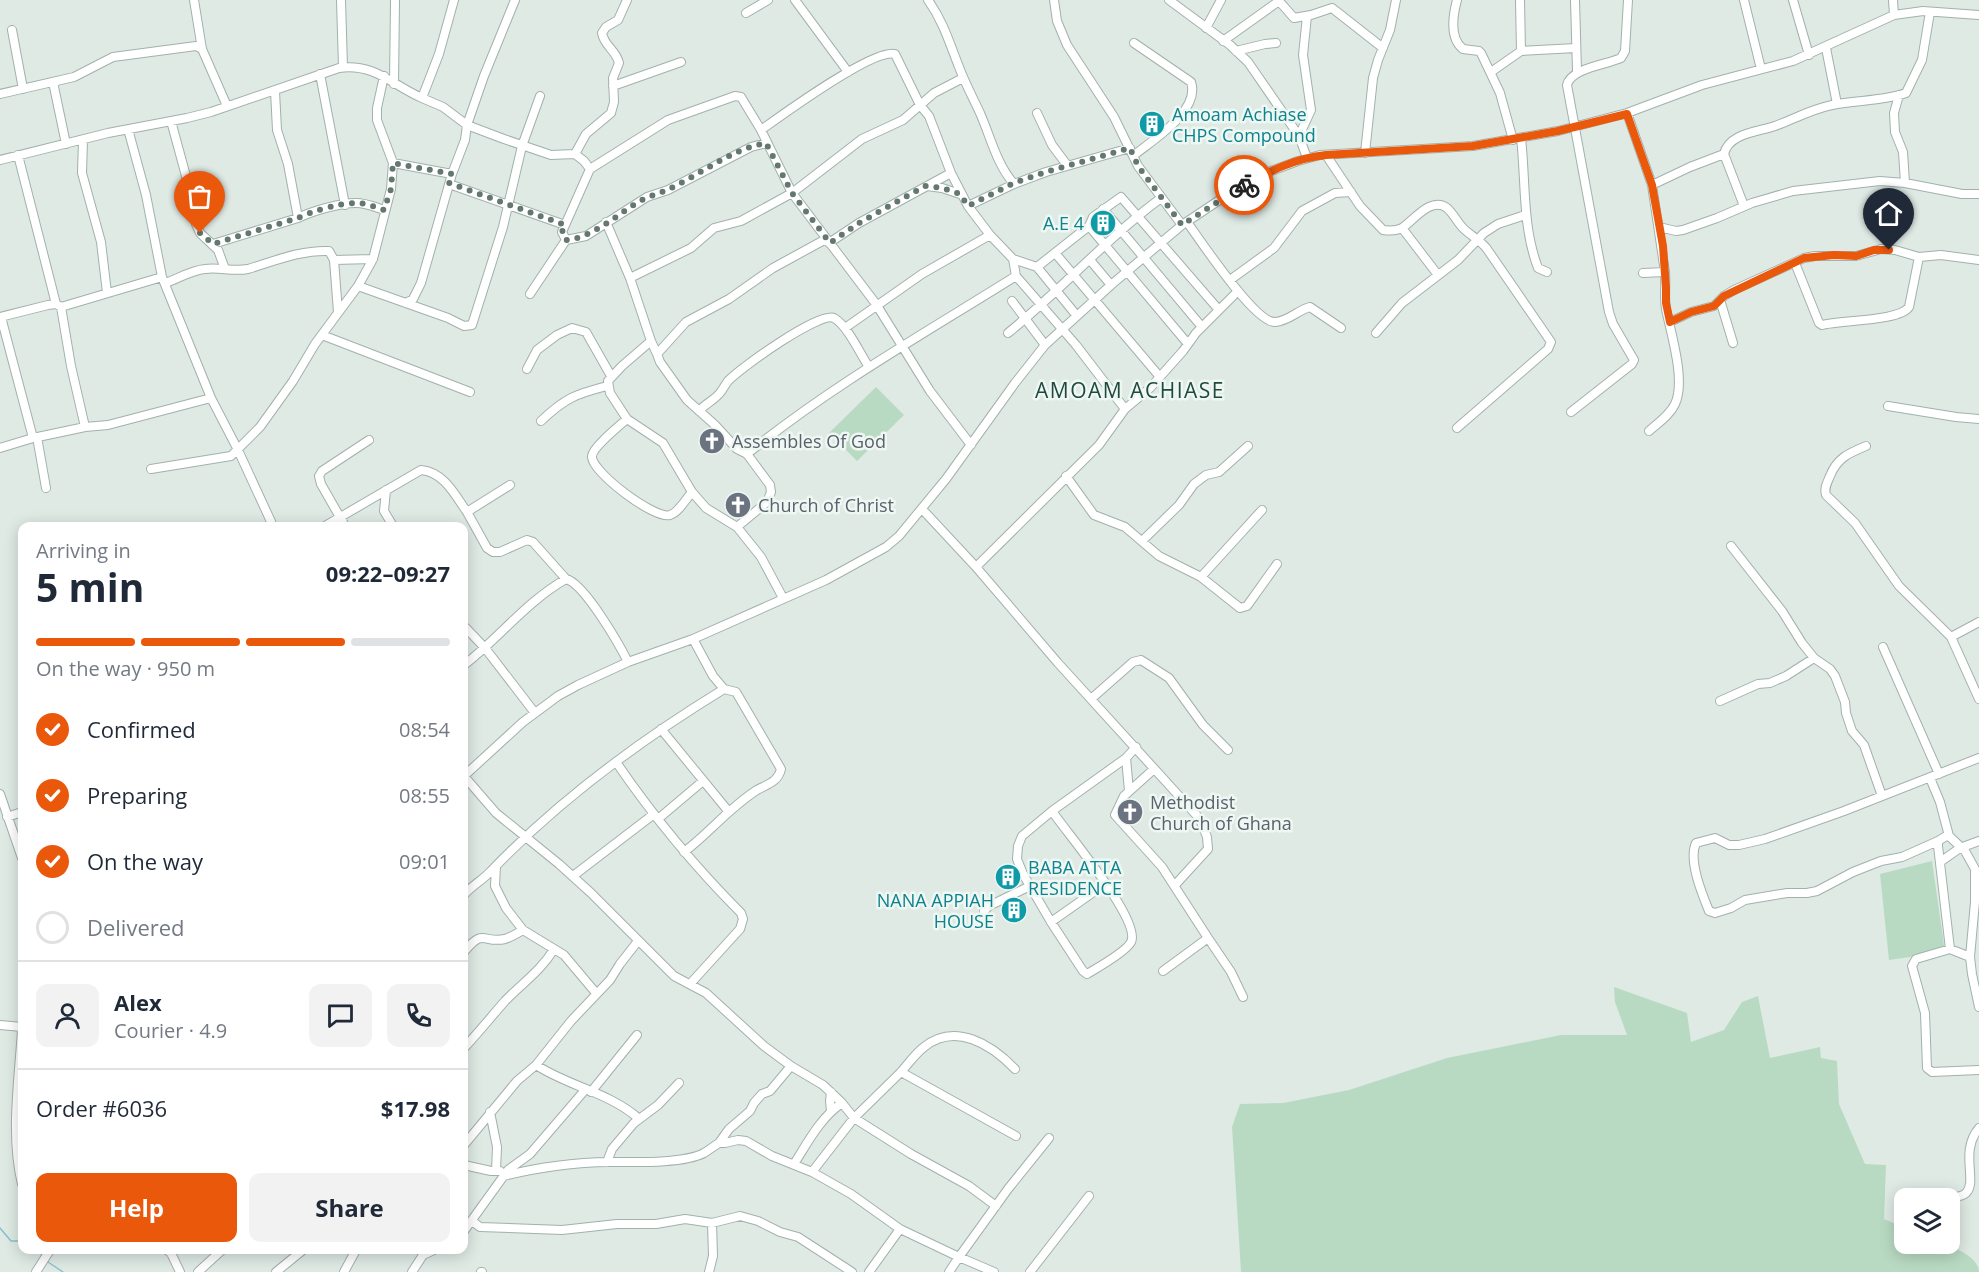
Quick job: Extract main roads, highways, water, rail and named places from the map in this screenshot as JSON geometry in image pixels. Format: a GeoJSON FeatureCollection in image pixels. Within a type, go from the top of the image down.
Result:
{"type":"FeatureCollection","features":[{"type":"Feature","properties":{"kind":"waterway"},"geometry":{"type":"LineString","coordinates":[[0,1228],[11,1241],[18,1241]]}},
{"type":"Feature","properties":{"kind":"waterway"},"geometry":{"type":"LineString","coordinates":[[48,1262],[63,1272]]}},
{"type":"Feature","properties":{"kind":"place","name":"Amoam Achiase CHPS Compound"},"geometry":{"type":"Point","coordinates":[1152,124]}},
{"type":"Feature","properties":{"kind":"place","name":"A.E 4"},"geometry":{"type":"Point","coordinates":[1103,223]}},
{"type":"Feature","properties":{"kind":"place","name":"Assembles Of God"},"geometry":{"type":"Point","coordinates":[712,441]}},
{"type":"Feature","properties":{"kind":"place","name":"Church of Christ"},"geometry":{"type":"Point","coordinates":[738,505]}},
{"type":"Feature","properties":{"kind":"place","name":"Methodist Church of Ghana"},"geometry":{"type":"Point","coordinates":[1130,812]}},
{"type":"Feature","properties":{"kind":"place","name":"BABA ATTA RESIDENCE"},"geometry":{"type":"Point","coordinates":[1008,877]}},
{"type":"Feature","properties":{"kind":"place","name":"NANA APPIAH HOUSE"},"geometry":{"type":"Point","coordinates":[1014,910]}},
{"type":"Feature","properties":{"kind":"district","name":"AMOAM ACHIASE"},"geometry":{"type":"Point","coordinates":[1130,390]}}]}
